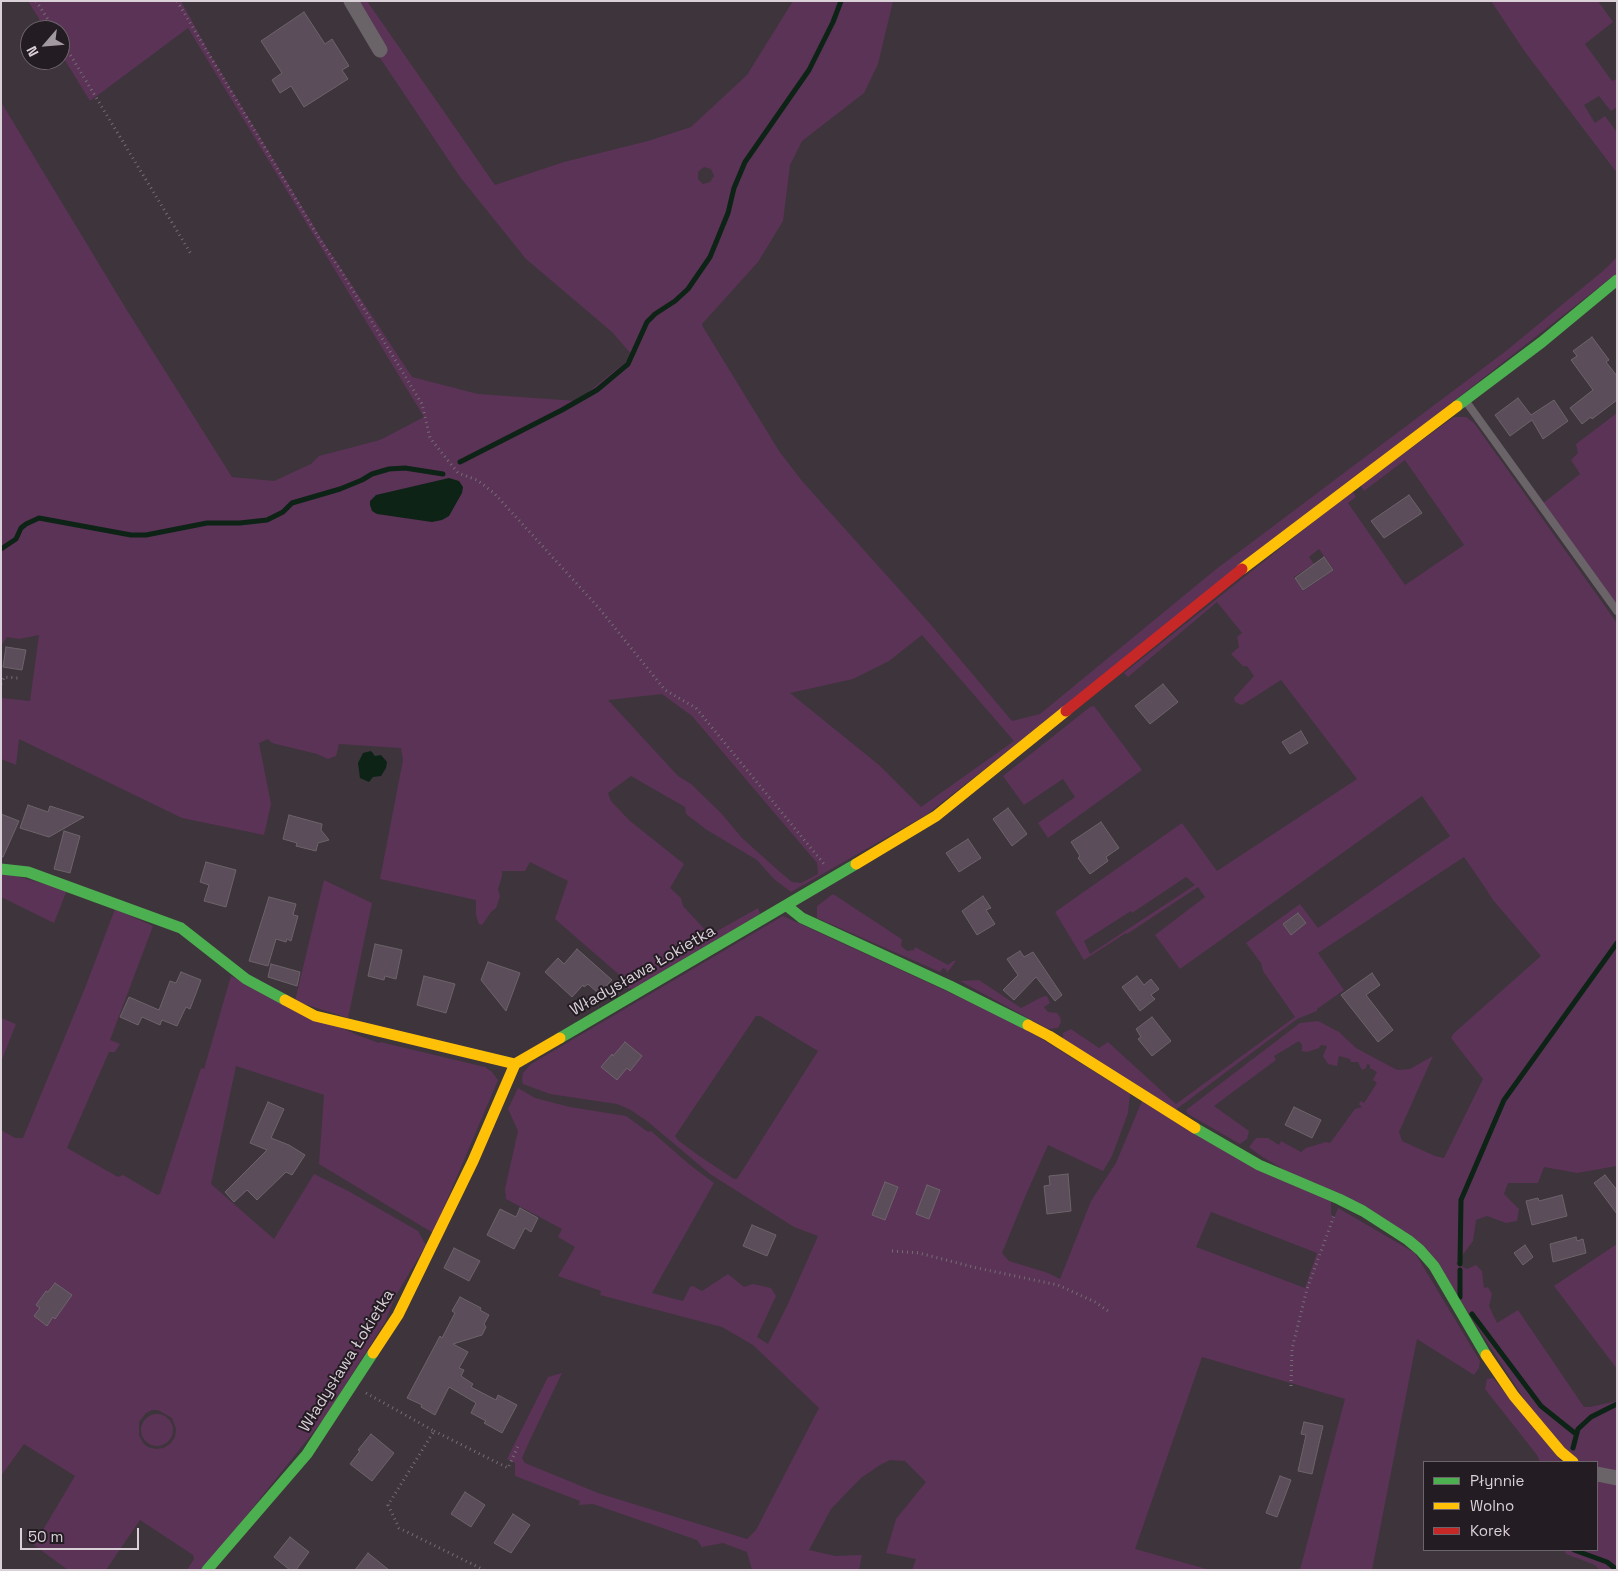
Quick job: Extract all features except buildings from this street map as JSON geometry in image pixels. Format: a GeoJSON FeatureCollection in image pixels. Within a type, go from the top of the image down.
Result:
{"type":"FeatureCollection","features":[{"type":"Feature","properties":{"kind":"street"},"geometry":{"type":"LineString","coordinates":[[351,1],[380,50]]}},
{"type":"Feature","properties":{"kind":"street","name":"Władysława Łokietka"},"geometry":{"type":"LineString","coordinates":[[207,1570],[307,1454],[398,1315],[473,1161],[515,1064],[787,906],[936,816],[1261,554],[1542,342],[1617,280]]}},
{"type":"Feature","properties":{"kind":"street"},"geometry":{"type":"LineString","coordinates":[[1,868],[28,872],[181,928],[246,979],[315,1016],[515,1064]]}},
{"type":"Feature","properties":{"kind":"street"},"geometry":{"type":"LineString","coordinates":[[787,906],[802,918],[950,986],[1049,1036],[1172,1115],[1259,1165],[1363,1211],[1408,1240],[1434,1266],[1491,1364],[1526,1410],[1561,1452],[1572,1461]]}},
{"type":"Feature","properties":{"kind":"street"},"geometry":{"type":"LineString","coordinates":[[1598,1474],[1617,1478]]}},
{"type":"Feature","properties":{"kind":"lane"},"geometry":{"type":"LineString","coordinates":[[1465,400],[1617,611]]}},
{"type":"Feature","properties":{"kind":"path"},"geometry":{"type":"LineString","coordinates":[[36,1],[48,20]]}},
{"type":"Feature","properties":{"kind":"path"},"geometry":{"type":"LineString","coordinates":[[177,1],[322,243],[341,270],[422,404],[430,438],[458,473],[477,480],[494,493],[598,607],[665,690],[696,708],[824,864]]}},
{"type":"Feature","properties":{"kind":"path"},"geometry":{"type":"LineString","coordinates":[[70,54],[191,254]]}},
{"type":"Feature","properties":{"kind":"path"},"geometry":{"type":"LineString","coordinates":[[1,684],[4,677],[18,678]]}},
{"type":"Feature","properties":{"kind":"path"},"geometry":{"type":"LineString","coordinates":[[1291,1386],[1292,1349],[1307,1289],[1339,1199]]}},
{"type":"Feature","properties":{"kind":"path"},"geometry":{"type":"LineString","coordinates":[[892,1252],[920,1253],[977,1268],[1058,1285],[1096,1302],[1111,1313]]}},
{"type":"Feature","properties":{"kind":"path"},"geometry":{"type":"LineString","coordinates":[[352,1385],[434,1431],[508,1468],[518,1446]]}},
{"type":"Feature","properties":{"kind":"path"},"geometry":{"type":"LineString","coordinates":[[434,1431],[388,1505],[398,1528],[484,1570]]}},
{"type":"Feature","properties":{"kind":"shaded area"},"geometry":{"type":"Polygon","coordinates":[[[28,1],[181,1],[210,54],[321,238],[412,377],[478,394],[577,401],[633,356],[612,332],[526,259],[460,177],[378,55],[358,1],[367,1],[495,185],[564,162],[648,141],[691,127],[747,75],[793,1],[893,1],[878,64],[864,93],[802,141],[790,165],[783,221],[758,262],[702,324],[779,451],[802,481],[932,626],[1012,721],[1040,714],[1215,570],[1506,351],[1604,270],[1617,257],[1617,273],[926,815],[791,892],[774,879],[757,860],[707,830],[686,814],[685,807],[631,776],[608,793],[611,801],[630,821],[684,864],[670,888],[681,898],[683,906],[710,935],[758,908],[760,914],[634,989],[625,988],[630,984],[555,919],[568,881],[530,862],[525,871],[502,871],[498,889],[500,896],[496,908],[482,925],[479,924],[476,915],[476,900],[380,879],[403,760],[401,748],[339,744],[336,756],[328,759],[317,754],[272,743],[268,739],[259,743],[271,804],[264,835],[182,818],[19,739],[16,765],[1,759],[1,698],[30,701],[39,635],[19,639],[7,637],[1,646],[1,102],[128,312],[232,477],[274,481],[311,464],[319,456],[380,440],[424,417],[188,28],[90,101],[70,68],[70,20],[40,20],[28,1]],[[704,167],[698,172],[698,179],[703,184],[710,182],[714,176],[711,169],[704,167]],[[922,635],[889,661],[853,679],[790,693],[879,765],[921,807],[1014,741],[922,635]],[[662,694],[608,700],[678,776],[691,784],[721,813],[742,838],[792,882],[801,883],[818,874],[817,863],[692,716],[662,694]]]}},
{"type":"Feature","properties":{"kind":"shaded area"},"geometry":{"type":"Polygon","coordinates":[[[1491,1],[1598,1],[1613,22],[1585,44],[1612,81],[1617,79],[1617,107],[1611,111],[1599,96],[1584,105],[1595,123],[1605,116],[1616,131],[1617,173],[1525,52],[1491,1]]]}},
{"type":"Feature","properties":{"kind":"shaded area"},"geometry":{"type":"Polygon","coordinates":[[[1617,413],[1617,607],[1542,504],[1580,474],[1571,460],[1578,453],[1576,444],[1617,413]]]}},
{"type":"Feature","properties":{"kind":"shaded area"},"geometry":{"type":"Polygon","coordinates":[[[1454,417],[1466,417],[1474,423],[1617,623],[1617,1166],[1577,1173],[1544,1167],[1538,1183],[1508,1183],[1504,1194],[1519,1209],[1517,1221],[1506,1223],[1487,1216],[1476,1220],[1473,1241],[1456,1264],[1467,1269],[1476,1265],[1482,1271],[1484,1288],[1488,1287],[1492,1294],[1489,1306],[1497,1323],[1518,1310],[1584,1407],[1617,1401],[1617,1476],[1598,1471],[1598,1461],[1576,1461],[1531,1410],[1433,1258],[1261,1156],[1249,1147],[1256,1138],[1268,1138],[1279,1145],[1281,1141],[1301,1152],[1306,1148],[1326,1142],[1330,1143],[1355,1109],[1362,1107],[1359,1104],[1361,1101],[1364,1103],[1377,1083],[1373,1080],[1377,1072],[1370,1068],[1370,1065],[1367,1064],[1366,1068],[1362,1070],[1358,1062],[1351,1062],[1350,1059],[1339,1056],[1337,1066],[1328,1064],[1323,1056],[1327,1046],[1321,1045],[1319,1048],[1307,1052],[1302,1051],[1302,1045],[1299,1041],[1274,1056],[1276,1060],[1214,1106],[1249,1131],[1247,1139],[1240,1144],[1188,1114],[1186,1110],[1300,1023],[1318,1021],[1339,1032],[1356,1048],[1397,1070],[1410,1069],[1433,1056],[1399,1132],[1402,1141],[1435,1156],[1444,1158],[1483,1079],[1451,1038],[1454,1033],[1541,956],[1493,900],[1464,857],[1318,953],[1344,990],[1317,1009],[1317,1011],[1297,1019],[1174,1111],[1063,1042],[1063,1033],[1071,1029],[1099,1048],[1108,1042],[1176,1104],[1295,1017],[1246,943],[1300,904],[1318,928],[1450,836],[1422,796],[1180,969],[1155,935],[1205,897],[1198,887],[1084,960],[1055,912],[1182,823],[1217,871],[1357,779],[1281,680],[1242,705],[1235,702],[1234,698],[1254,676],[1247,666],[1243,666],[1231,654],[1239,647],[1237,637],[1242,633],[1217,602],[1128,677],[1124,673],[1352,491],[1356,497],[1348,503],[1405,585],[1464,545],[1405,460],[1364,491],[1360,485],[1454,417]],[[1319,549],[1309,557],[1314,564],[1294,577],[1303,591],[1334,570],[1319,549]],[[1186,877],[1132,913],[1131,911],[1084,941],[1090,954],[1195,885],[1186,877]]]}},
{"type":"Feature","properties":{"kind":"shaded area"},"geometry":{"type":"Polygon","coordinates":[[[449,478],[459,481],[463,487],[462,493],[449,516],[442,520],[432,522],[377,514],[372,511],[370,501],[376,495],[449,478]]]}},
{"type":"Feature","properties":{"kind":"shaded area"},"geometry":{"type":"Polygon","coordinates":[[[1094,706],[1142,770],[1048,838],[1038,823],[1075,797],[1063,779],[1024,805],[1003,776],[1090,707],[1094,706]]]}},
{"type":"Feature","properties":{"kind":"shaded area"},"geometry":{"type":"Polygon","coordinates":[[[371,751],[375,756],[381,755],[387,762],[381,776],[373,777],[369,782],[360,778],[358,763],[363,753],[371,751]]]}},
{"type":"Feature","properties":{"kind":"shaded area"},"geometry":{"type":"Polygon","coordinates":[[[1,872],[67,890],[54,923],[1,897],[1,872]]]}},
{"type":"Feature","properties":{"kind":"shaded area"},"geometry":{"type":"Polygon","coordinates":[[[324,880],[372,903],[348,1018],[295,1001],[324,880]]]}},
{"type":"Feature","properties":{"kind":"shaded area"},"geometry":{"type":"Polygon","coordinates":[[[833,894],[900,938],[902,940],[901,946],[907,951],[914,950],[915,947],[948,965],[956,961],[947,973],[946,969],[943,968],[940,972],[817,918],[817,906],[833,894]]]}},
{"type":"Feature","properties":{"kind":"shaded area"},"geometry":{"type":"Polygon","coordinates":[[[115,909],[153,926],[110,1040],[120,1044],[115,1052],[109,1052],[67,1148],[118,1177],[123,1175],[157,1195],[160,1194],[201,1068],[204,1069],[231,976],[357,1035],[379,1043],[485,1067],[498,1080],[433,1233],[319,1164],[324,1095],[236,1066],[211,1184],[274,1239],[314,1174],[350,1192],[418,1231],[426,1245],[395,1297],[385,1322],[323,1420],[203,1570],[187,1570],[194,1559],[193,1555],[140,1520],[106,1570],[68,1570],[34,1545],[75,1476],[24,1444],[1,1476],[1,1130],[15,1138],[23,1138],[85,988],[115,909]],[[158,1410],[146,1413],[139,1422],[139,1435],[143,1443],[148,1447],[156,1449],[170,1444],[175,1437],[176,1429],[172,1418],[158,1410]]]}},
{"type":"Feature","properties":{"kind":"shaded area"},"geometry":{"type":"Polygon","coordinates":[[[783,916],[1016,1023],[1130,1094],[1128,1113],[1112,1156],[1103,1171],[1048,1145],[1002,1253],[1009,1261],[1048,1273],[1060,1279],[1091,1201],[1116,1163],[1142,1101],[1331,1201],[1331,1214],[1334,1218],[1338,1208],[1415,1253],[1480,1361],[1479,1368],[1474,1375],[1417,1339],[1372,1570],[1300,1570],[1345,1399],[1202,1357],[1135,1549],[1210,1570],[912,1570],[916,1559],[886,1553],[896,1519],[926,1482],[905,1461],[890,1460],[861,1478],[831,1509],[809,1550],[835,1556],[862,1555],[859,1570],[752,1570],[747,1552],[723,1543],[702,1547],[697,1540],[593,1504],[579,1505],[580,1501],[515,1476],[515,1463],[507,1459],[548,1377],[562,1373],[522,1458],[525,1463],[598,1493],[747,1539],[756,1530],[819,1408],[753,1345],[722,1327],[600,1295],[601,1291],[558,1276],[575,1247],[558,1237],[562,1229],[506,1199],[505,1189],[518,1131],[508,1109],[518,1088],[535,1098],[570,1107],[626,1116],[648,1132],[651,1131],[714,1183],[652,1293],[683,1301],[690,1287],[693,1286],[702,1291],[728,1274],[744,1287],[753,1284],[771,1288],[776,1296],[757,1337],[768,1344],[818,1236],[794,1227],[710,1174],[647,1121],[629,1109],[617,1104],[550,1094],[523,1084],[523,1073],[531,1064],[783,916]],[[756,1016],[675,1136],[698,1155],[734,1179],[737,1179],[818,1051],[760,1016],[756,1016]],[[1211,1212],[1196,1247],[1305,1288],[1317,1253],[1211,1212]]]}},
{"type":"Feature","properties":{"kind":"shaded area"},"geometry":{"type":"Polygon","coordinates":[[[979,980],[1021,1008],[1047,996],[1050,1003],[1044,1007],[1048,1012],[1057,1013],[1060,1017],[1061,1022],[1058,1028],[1048,1029],[960,981],[979,980]]]}},
{"type":"Feature","properties":{"kind":"shaded area"},"geometry":{"type":"Polygon","coordinates":[[[1,1018],[16,1024],[1,1062],[1,1018]]]}},
{"type":"Feature","properties":{"kind":"shaded area"},"geometry":{"type":"Polygon","coordinates":[[[1617,1244],[1617,1369],[1554,1286],[1617,1244]]]}},
{"type":"Feature","properties":{"kind":"shaded area"},"geometry":{"type":"Polygon","coordinates":[[[1493,1378],[1561,1461],[1540,1461],[1537,1455],[1485,1389],[1487,1379],[1493,1378]]]}},
{"type":"Feature","properties":{"kind":"shaded area"},"geometry":{"type":"Polygon","coordinates":[[[157,1414],[168,1419],[173,1430],[168,1441],[157,1446],[146,1441],[141,1430],[146,1419],[157,1414]]]}},
{"type":"Feature","properties":{"kind":"shaded area"},"geometry":{"type":"Polygon","coordinates":[[[1598,1479],[1617,1485],[1617,1570],[1600,1570],[1595,1565],[1566,1554],[1564,1551],[1598,1551],[1598,1479]]]}},
{"type":"Feature","properties":{"kind":"waterway"},"geometry":{"type":"LineString","coordinates":[[460,462],[597,390],[628,364],[647,322],[688,289],[710,257],[728,213],[734,188],[745,162],[809,70],[833,22],[841,1]]}},
{"type":"Feature","properties":{"kind":"waterway"},"geometry":{"type":"LineString","coordinates":[[1,549],[16,539],[21,528],[39,518],[131,535],[146,535],[207,523],[240,523],[267,520],[283,512],[292,503],[340,489],[372,474],[389,469],[405,468],[443,474]]}},
{"type":"Feature","properties":{"kind":"waterway"},"geometry":{"type":"LineString","coordinates":[[1460,1264],[1461,1200],[1504,1100],[1617,943]]}},
{"type":"Feature","properties":{"kind":"waterway"},"geometry":{"type":"LineString","coordinates":[[1460,1270],[1460,1297]]}},
{"type":"Feature","properties":{"kind":"waterway"},"geometry":{"type":"LineString","coordinates":[[1472,1314],[1541,1406],[1576,1434]]}},
{"type":"Feature","properties":{"kind":"waterway"},"geometry":{"type":"LineString","coordinates":[[1573,1448],[1578,1429],[1591,1417],[1617,1404]]}},
{"type":"Feature","properties":{"kind":"waterway"},"geometry":{"type":"LineString","coordinates":[[1577,1551],[1607,1562],[1617,1570]]}},
{"type":"Feature","properties":{"kind":"traffic: fast"},"geometry":{"type":"LineString","coordinates":[[1457,406],[1542,342],[1617,280]]}},
{"type":"Feature","properties":{"kind":"traffic: fast"},"geometry":{"type":"LineString","coordinates":[[560,1038],[856,864]]}},
{"type":"Feature","properties":{"kind":"traffic: fast"},"geometry":{"type":"LineString","coordinates":[[1,869],[28,872],[181,928],[246,979],[285,1000]]}},
{"type":"Feature","properties":{"kind":"traffic: fast"},"geometry":{"type":"LineString","coordinates":[[787,906],[802,918],[950,986],[1028,1025]]}},
{"type":"Feature","properties":{"kind":"traffic: fast"},"geometry":{"type":"LineString","coordinates":[[1195,1128],[1259,1165],[1363,1211],[1408,1240],[1434,1266],[1486,1355]]}},
{"type":"Feature","properties":{"kind":"traffic: fast"},"geometry":{"type":"LineString","coordinates":[[207,1570],[307,1454],[373,1353]]}},
{"type":"Feature","properties":{"kind":"traffic: slow"},"geometry":{"type":"LineString","coordinates":[[1242,569],[1457,406]]}},
{"type":"Feature","properties":{"kind":"traffic: slow"},"geometry":{"type":"LineString","coordinates":[[856,864],[936,816],[1066,711]]}},
{"type":"Feature","properties":{"kind":"traffic: slow"},"geometry":{"type":"LineString","coordinates":[[285,1000],[315,1016],[515,1064]]}},
{"type":"Feature","properties":{"kind":"traffic: slow"},"geometry":{"type":"LineString","coordinates":[[1028,1025],[1049,1036],[1195,1128]]}},
{"type":"Feature","properties":{"kind":"traffic: slow"},"geometry":{"type":"LineString","coordinates":[[373,1353],[398,1315],[473,1161],[515,1064],[560,1038]]}},
{"type":"Feature","properties":{"kind":"traffic: slow"},"geometry":{"type":"LineString","coordinates":[[1486,1355],[1514,1396],[1561,1452],[1572,1461]]}},
{"type":"Feature","properties":{"kind":"traffic: jam"},"geometry":{"type":"LineString","coordinates":[[1066,711],[1242,569]]}}]}
